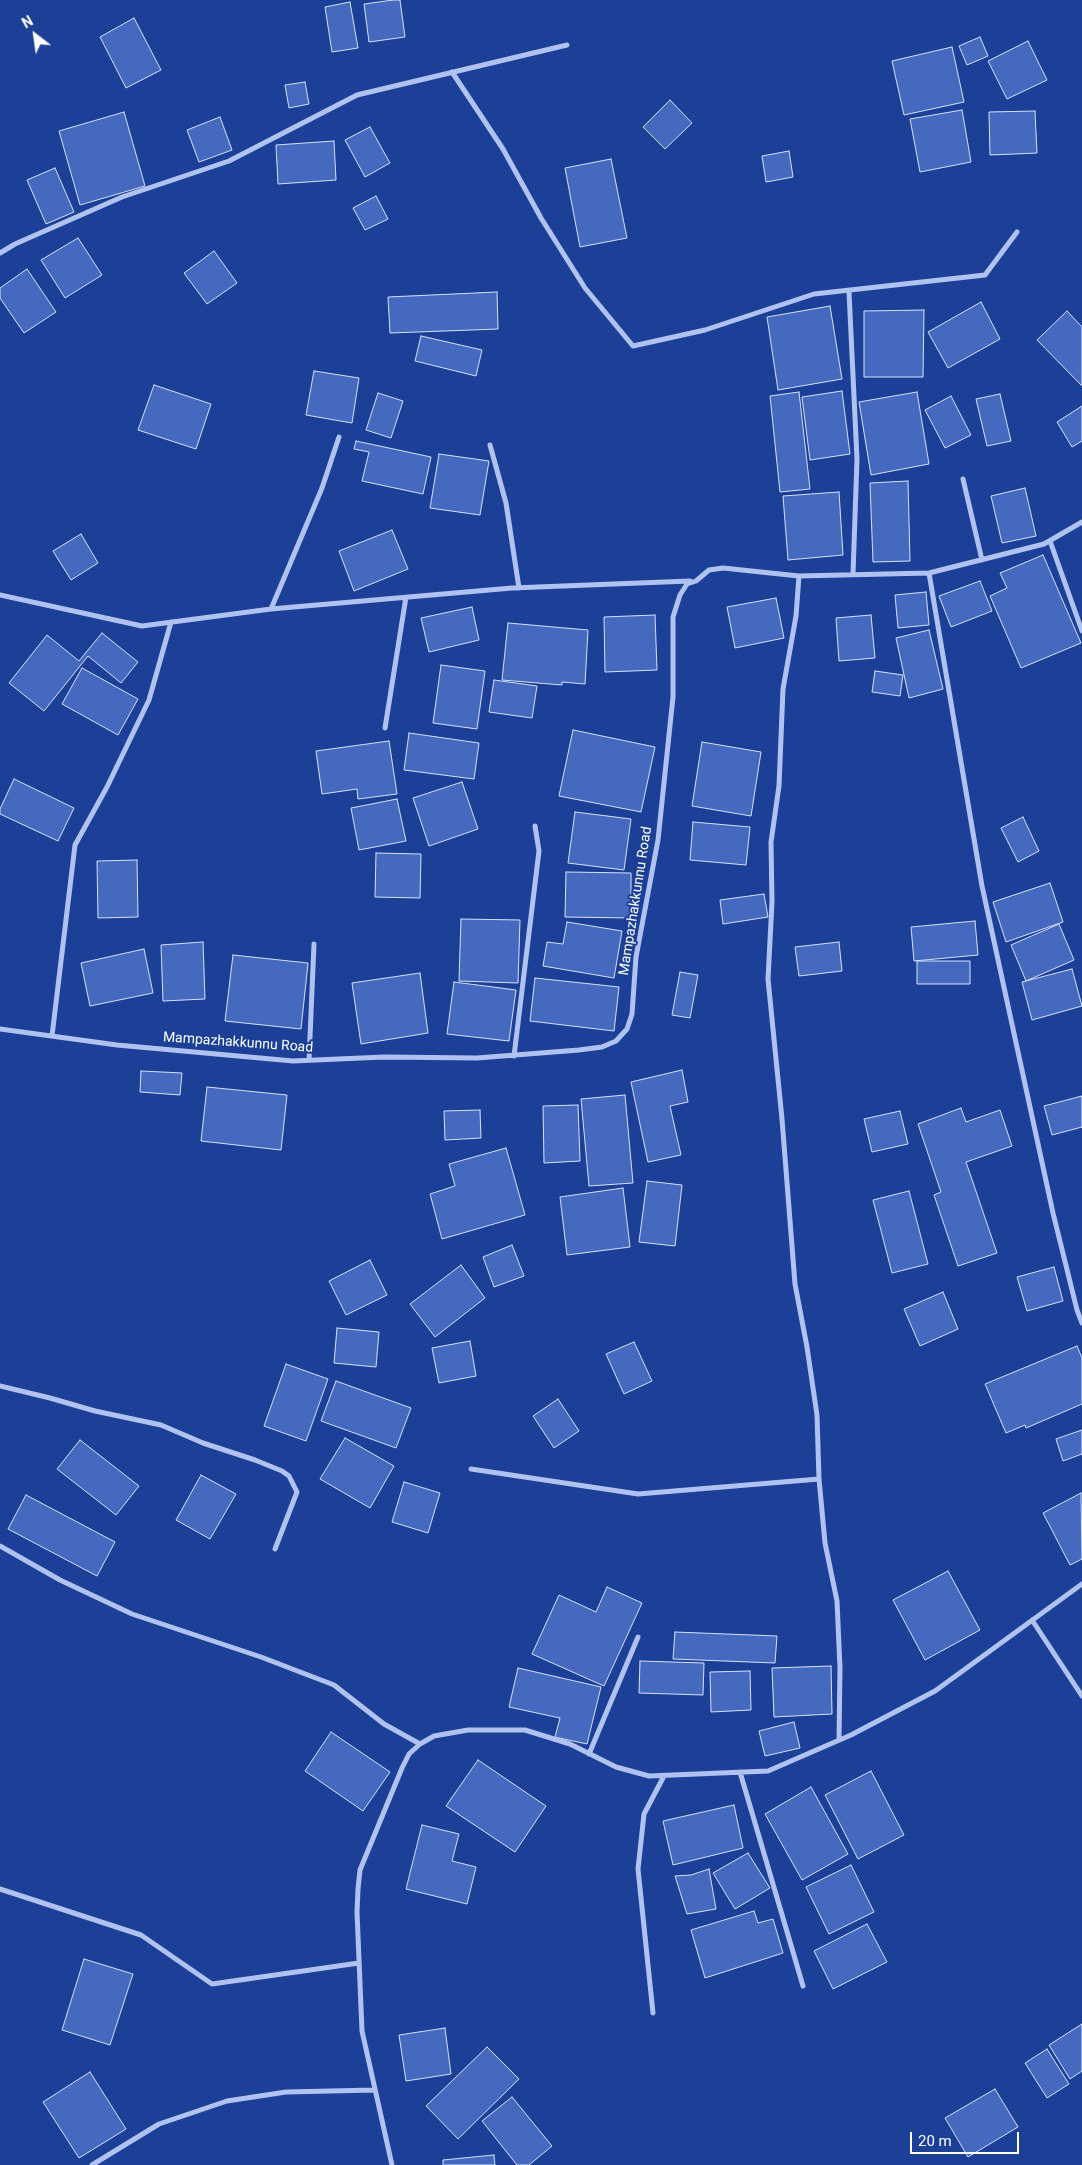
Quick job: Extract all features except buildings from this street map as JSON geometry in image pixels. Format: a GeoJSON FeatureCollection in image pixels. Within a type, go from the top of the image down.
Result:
{"type":"FeatureCollection","features":[{"type":"Feature","properties":{"kind":"street"},"geometry":{"type":"LineString","coordinates":[[0,254],[14,244],[122,198],[229,161],[357,95],[567,45]]}},
{"type":"Feature","properties":{"kind":"street"},"geometry":{"type":"LineString","coordinates":[[452,72],[503,149],[541,218],[585,288],[633,346],[705,330],[814,294],[849,292],[985,275],[1017,232]]}},
{"type":"Feature","properties":{"kind":"street"},"geometry":{"type":"LineString","coordinates":[[849,292],[857,459],[853,574]]}},
{"type":"Feature","properties":{"kind":"street"},"geometry":{"type":"LineString","coordinates":[[271,609],[322,488],[339,437]]}},
{"type":"Feature","properties":{"kind":"street"},"geometry":{"type":"LineString","coordinates":[[490,445],[506,503],[520,588]]}},
{"type":"Feature","properties":{"kind":"street"},"geometry":{"type":"LineString","coordinates":[[963,479],[982,560]]}},
{"type":"Feature","properties":{"kind":"street","name":"Mampazhakkunnu Road"},"geometry":{"type":"LineString","coordinates":[[0,1028],[117,1045],[293,1061],[384,1057],[477,1058],[514,1056],[602,1047],[616,1041],[627,1030],[632,1014],[636,957],[658,840],[673,697],[674,616],[680,595],[687,584],[696,581],[709,570],[723,568],[800,576],[929,573],[1044,544],[1082,522]]}},
{"type":"Feature","properties":{"kind":"street"},"geometry":{"type":"LineString","coordinates":[[1050,541],[1082,631]]}},
{"type":"Feature","properties":{"kind":"street"},"geometry":{"type":"LineString","coordinates":[[929,573],[982,886],[1053,1213],[1077,1310],[1082,1323]]}},
{"type":"Feature","properties":{"kind":"street"},"geometry":{"type":"LineString","coordinates":[[800,576],[796,616],[783,689],[780,786],[771,842],[772,902],[768,979],[782,1119],[795,1284],[808,1347],[817,1415],[819,1480],[825,1543],[837,1601],[840,1668],[839,1740]]}},
{"type":"Feature","properties":{"kind":"street"},"geometry":{"type":"LineString","coordinates":[[0,595],[142,626],[271,609],[406,597],[520,588],[696,581]]}},
{"type":"Feature","properties":{"kind":"street"},"geometry":{"type":"LineString","coordinates":[[385,728],[406,597]]}},
{"type":"Feature","properties":{"kind":"street"},"geometry":{"type":"LineString","coordinates":[[52,1036],[75,845],[107,787],[148,700],[172,622]]}},
{"type":"Feature","properties":{"kind":"street"},"geometry":{"type":"LineString","coordinates":[[514,1056],[539,851],[535,826]]}},
{"type":"Feature","properties":{"kind":"street"},"geometry":{"type":"LineString","coordinates":[[309,1060],[314,944]]}},
{"type":"Feature","properties":{"kind":"street"},"geometry":{"type":"LineString","coordinates":[[0,1386],[95,1411],[161,1425],[202,1443],[282,1471],[288,1476],[297,1492],[275,1549]]}},
{"type":"Feature","properties":{"kind":"street"},"geometry":{"type":"LineString","coordinates":[[471,1468],[638,1494],[819,1480]]}},
{"type":"Feature","properties":{"kind":"street"},"geometry":{"type":"LineString","coordinates":[[0,1546],[60,1580],[132,1614],[261,1657],[334,1686],[384,1724],[420,1744]]}},
{"type":"Feature","properties":{"kind":"street"},"geometry":{"type":"LineString","coordinates":[[392,2165],[362,2031],[356,1912],[360,1870],[402,1768],[409,1754],[420,1744],[434,1736],[468,1730],[525,1730],[570,1744],[616,1767],[649,1776],[768,1771],[839,1740],[935,1691],[1082,1584]]}},
{"type":"Feature","properties":{"kind":"street"},"geometry":{"type":"LineString","coordinates":[[1032,1620],[1082,1696]]}},
{"type":"Feature","properties":{"kind":"street"},"geometry":{"type":"LineString","coordinates":[[589,1754],[638,1637]]}},
{"type":"Feature","properties":{"kind":"street"},"geometry":{"type":"LineString","coordinates":[[740,1772],[803,1986]]}},
{"type":"Feature","properties":{"kind":"street"},"geometry":{"type":"LineString","coordinates":[[653,2013],[638,1869],[644,1814],[664,1776]]}},
{"type":"Feature","properties":{"kind":"street"},"geometry":{"type":"LineString","coordinates":[[0,1889],[141,1935],[212,1984],[359,1963]]}},
{"type":"Feature","properties":{"kind":"street"},"geometry":{"type":"LineString","coordinates":[[92,2165],[159,2124],[227,2101],[286,2092],[375,2090]]}}]}
